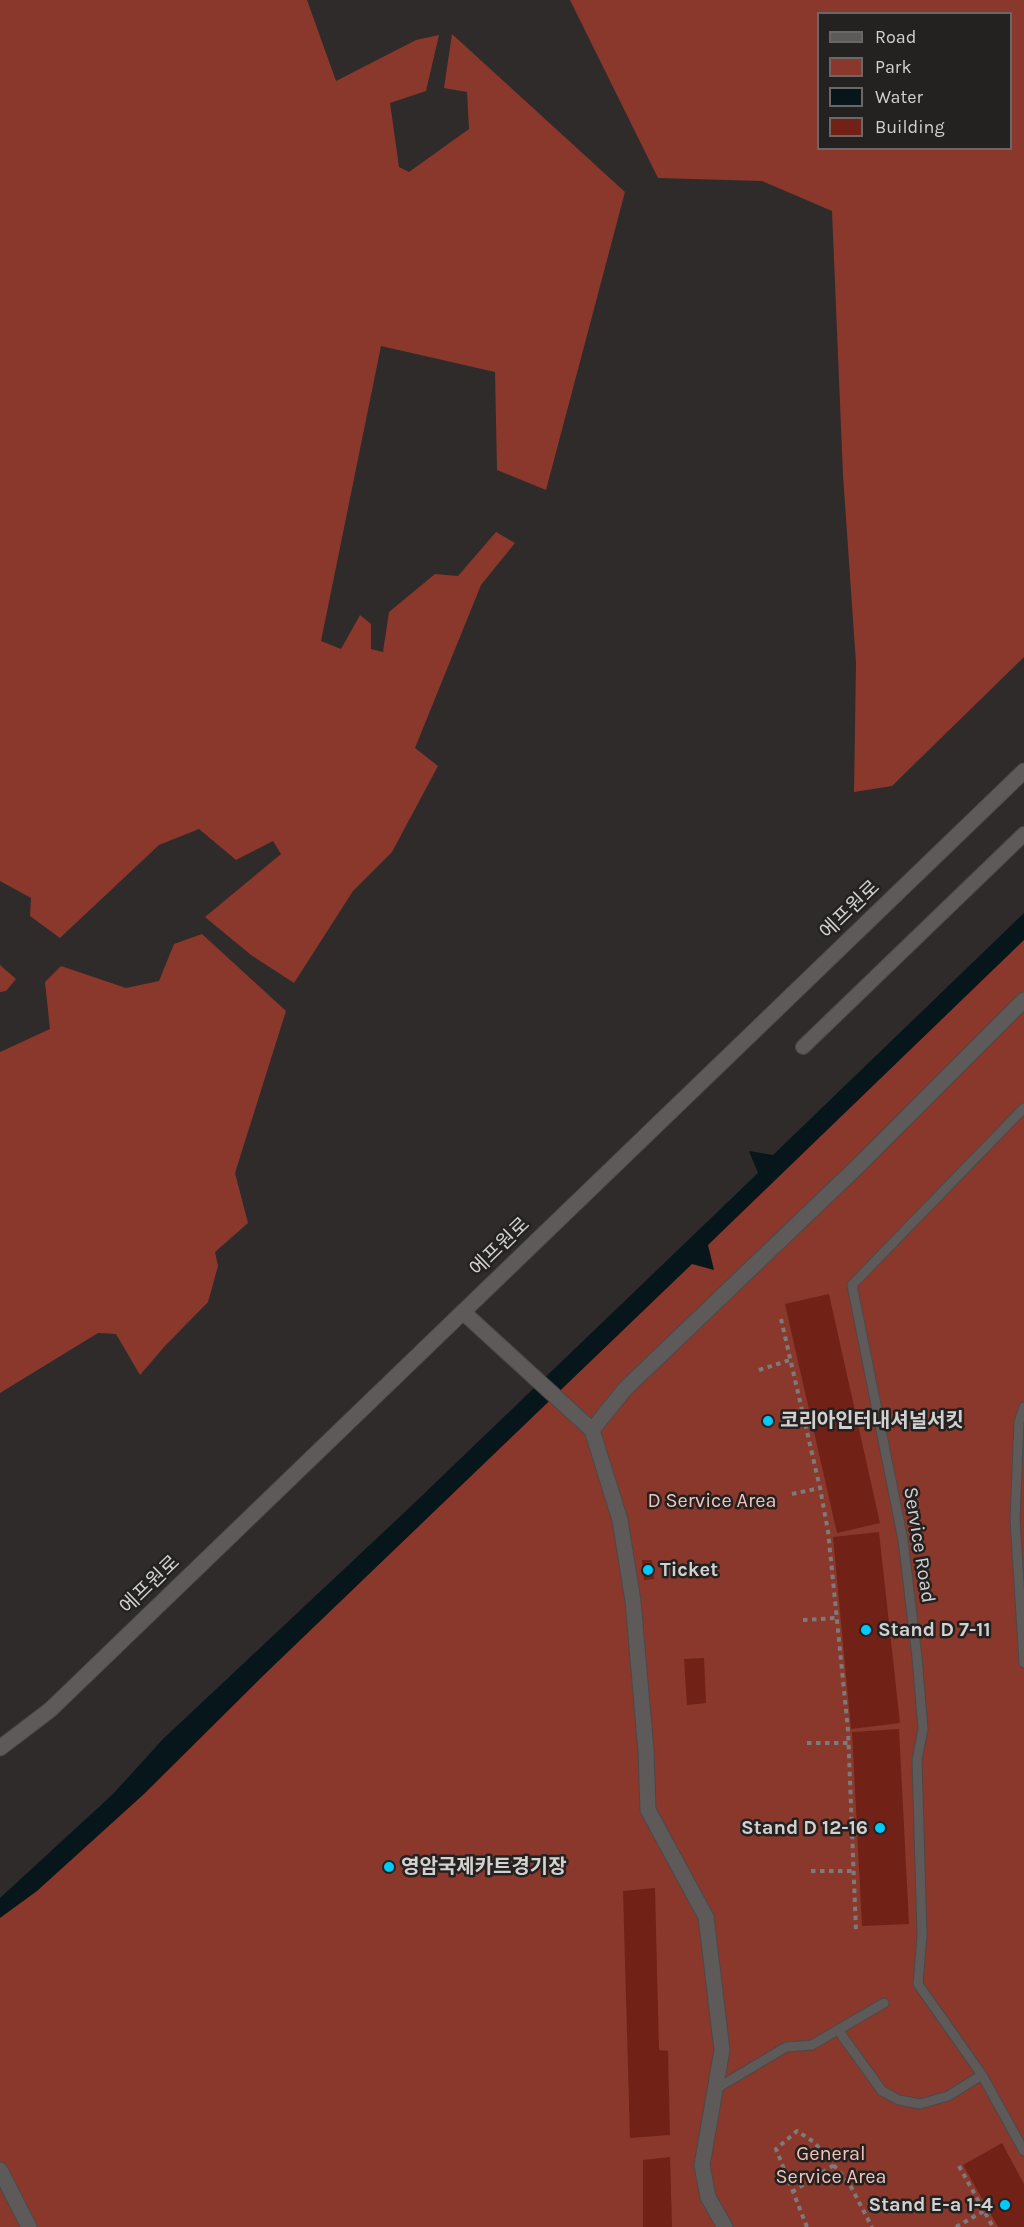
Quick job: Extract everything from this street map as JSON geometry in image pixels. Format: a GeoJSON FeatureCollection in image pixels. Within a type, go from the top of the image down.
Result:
{"type":"FeatureCollection","features":[{"type":"Feature","properties":{"kind":"street","name":"에프원로"},"geometry":{"type":"LineString","coordinates":[[0,1748],[50,1710],[1024,771]]}},
{"type":"Feature","properties":{"kind":"street"},"geometry":{"type":"LineString","coordinates":[[803,1047],[1024,834]]}},
{"type":"Feature","properties":{"kind":"street"},"geometry":{"type":"LineString","coordinates":[[592,1430],[625,1389],[852,1172],[1024,1000]]}},
{"type":"Feature","properties":{"kind":"street"},"geometry":{"type":"LineString","coordinates":[[463,1312],[592,1430],[620,1520],[633,1601],[646,1751],[648,1810],[706,1917],[722,2050],[702,2165],[708,2198],[725,2227]]}},
{"type":"Feature","properties":{"kind":"street"},"geometry":{"type":"LineString","coordinates":[[0,2170],[29,2227]]}},
{"type":"Feature","properties":{"kind":"lane","name":"Service Road"},"geometry":{"type":"LineString","coordinates":[[1024,1108],[852,1285],[903,1540],[917,1658],[923,1729],[917,1760],[922,1935],[918,1984],[982,2075],[1024,2151]]}},
{"type":"Feature","properties":{"kind":"lane"},"geometry":{"type":"LineString","coordinates":[[1024,1407],[1019,1422],[1015,1519],[1024,1663]]}},
{"type":"Feature","properties":{"kind":"lane"},"geometry":{"type":"LineString","coordinates":[[714,2090],[786,2047],[812,2045],[884,2003]]}},
{"type":"Feature","properties":{"kind":"lane"},"geometry":{"type":"LineString","coordinates":[[838,2030],[882,2091],[899,2100],[920,2104],[948,2096],[982,2075]]}},
{"type":"Feature","properties":{"kind":"path"},"geometry":{"type":"LineString","coordinates":[[781,1319],[828,1531],[849,1743],[856,1931]]}},
{"type":"Feature","properties":{"kind":"path"},"geometry":{"type":"LineString","coordinates":[[759,1370],[790,1360]]}},
{"type":"Feature","properties":{"kind":"path"},"geometry":{"type":"LineString","coordinates":[[792,1494],[820,1488]]}},
{"type":"Feature","properties":{"kind":"path"},"geometry":{"type":"LineString","coordinates":[[803,1620],[836,1618]]}},
{"type":"Feature","properties":{"kind":"path"},"geometry":{"type":"LineString","coordinates":[[807,1743],[849,1743]]}},
{"type":"Feature","properties":{"kind":"path"},"geometry":{"type":"LineString","coordinates":[[811,1871],[854,1871]]}},
{"type":"Feature","properties":{"kind":"path"},"geometry":{"type":"LineString","coordinates":[[807,2227],[776,2149],[797,2132],[814,2142],[849,2183],[872,2227]]}},
{"type":"Feature","properties":{"kind":"path"},"geometry":{"type":"LineString","coordinates":[[792,2192],[834,2165]]}},
{"type":"Feature","properties":{"kind":"path"},"geometry":{"type":"LineString","coordinates":[[959,2166],[993,2227]]}},
{"type":"Feature","properties":{"kind":"path"},"geometry":{"type":"LineString","coordinates":[[956,2227],[984,2211]]}},
{"type":"Feature","properties":{"kind":"green space"},"geometry":{"type":"Polygon","coordinates":[[[0,0],[307,0],[336,81],[416,40],[439,35],[426,91],[390,103],[399,167],[409,172],[469,129],[467,92],[444,88],[452,34],[625,192],[546,490],[497,470],[495,372],[381,346],[321,641],[341,649],[360,615],[371,624],[371,649],[383,652],[389,612],[435,574],[458,576],[496,532],[515,543],[481,585],[415,748],[438,766],[392,852],[353,891],[294,983],[251,955],[205,917],[281,854],[273,841],[236,860],[199,829],[159,845],[60,938],[30,916],[31,898],[0,881],[0,0]]]}},
{"type":"Feature","properties":{"kind":"green space"},"geometry":{"type":"Polygon","coordinates":[[[570,0],[1024,0],[1024,657],[892,786],[854,792],[856,663],[843,475],[832,211],[762,181],[658,178],[570,0]]]}},
{"type":"Feature","properties":{"kind":"green space","name":"코리아인터내셔널서킷"},"geometry":{"type":"Polygon","coordinates":[[[1024,926],[1024,2227],[0,2227],[0,1916],[1024,926]]]}},
{"type":"Feature","properties":{"kind":"green space"},"geometry":{"type":"Polygon","coordinates":[[[202,934],[286,1011],[235,1173],[248,1223],[215,1252],[218,1266],[208,1302],[140,1375],[116,1334],[98,1333],[0,1393],[0,1052],[50,1029],[45,982],[61,966],[126,988],[159,981],[174,944],[202,934]]]}},
{"type":"Feature","properties":{"kind":"green space"},"geometry":{"type":"Polygon","coordinates":[[[0,965],[16,979],[6,991],[0,992],[0,965]]]}},
{"type":"Feature","properties":{"kind":"water"},"geometry":{"type":"Polygon","coordinates":[[[1024,913],[1024,940],[708,1245],[714,1270],[692,1264],[267,1672],[144,1794],[37,1891],[0,1918],[0,1898],[113,1794],[163,1739],[407,1510],[758,1173],[749,1151],[773,1155],[1024,913]]]}},
{"type":"Feature","properties":{"kind":"building"},"geometry":{"type":"Polygon","coordinates":[[[829,1294],[880,1523],[837,1533],[785,1304],[829,1294]]]}},
{"type":"Feature","properties":{"kind":"building","name":"Stand D 7-11"},"geometry":{"type":"Polygon","coordinates":[[[879,1532],[900,1723],[851,1729],[833,1537],[879,1532]]]}},
{"type":"Feature","properties":{"kind":"building","name":"Ticket"},"geometry":{"type":"Polygon","coordinates":[[[642,1560],[652,1560],[654,1579],[644,1580],[642,1560]]]}},
{"type":"Feature","properties":{"kind":"building"},"geometry":{"type":"Polygon","coordinates":[[[704,1658],[706,1703],[687,1705],[684,1659],[704,1658]]]}},
{"type":"Feature","properties":{"kind":"building","name":"Stand D 12-16"},"geometry":{"type":"Polygon","coordinates":[[[899,1729],[909,1924],[862,1926],[852,1732],[899,1729]]]}},
{"type":"Feature","properties":{"kind":"building"},"geometry":{"type":"Polygon","coordinates":[[[655,1888],[659,2050],[668,2051],[670,2135],[630,2138],[623,1891],[655,1888]]]}},
{"type":"Feature","properties":{"kind":"building","name":"Stand E-a 1-4"},"geometry":{"type":"Polygon","coordinates":[[[1002,2143],[1024,2184],[1024,2227],[998,2227],[963,2165],[1002,2143]]]}},
{"type":"Feature","properties":{"kind":"building"},"geometry":{"type":"Polygon","coordinates":[[[670,2157],[672,2227],[643,2227],[643,2160],[670,2157]]]}},
{"type":"Feature","properties":{"kind":"place","name":"코리아인터내셔널서킷"},"geometry":{"type":"Point","coordinates":[768,1421]}},
{"type":"Feature","properties":{"kind":"place","name":"Ticket"},"geometry":{"type":"Point","coordinates":[648,1570]}},
{"type":"Feature","properties":{"kind":"place","name":"Stand D 7-11"},"geometry":{"type":"Point","coordinates":[866,1630]}},
{"type":"Feature","properties":{"kind":"place","name":"Stand D 12-16"},"geometry":{"type":"Point","coordinates":[880,1828]}},
{"type":"Feature","properties":{"kind":"place","name":"영암국제카트경기장"},"geometry":{"type":"Point","coordinates":[389,1867]}},
{"type":"Feature","properties":{"kind":"place","name":"Stand E-a 1-4"},"geometry":{"type":"Point","coordinates":[1005,2205]}},
{"type":"Feature","properties":{"kind":"park label","name":"D Service Area"},"geometry":{"type":"Point","coordinates":[712,1501]}},
{"type":"Feature","properties":{"kind":"park label","name":"General Service Area"},"geometry":{"type":"Point","coordinates":[831,2166]}}]}
